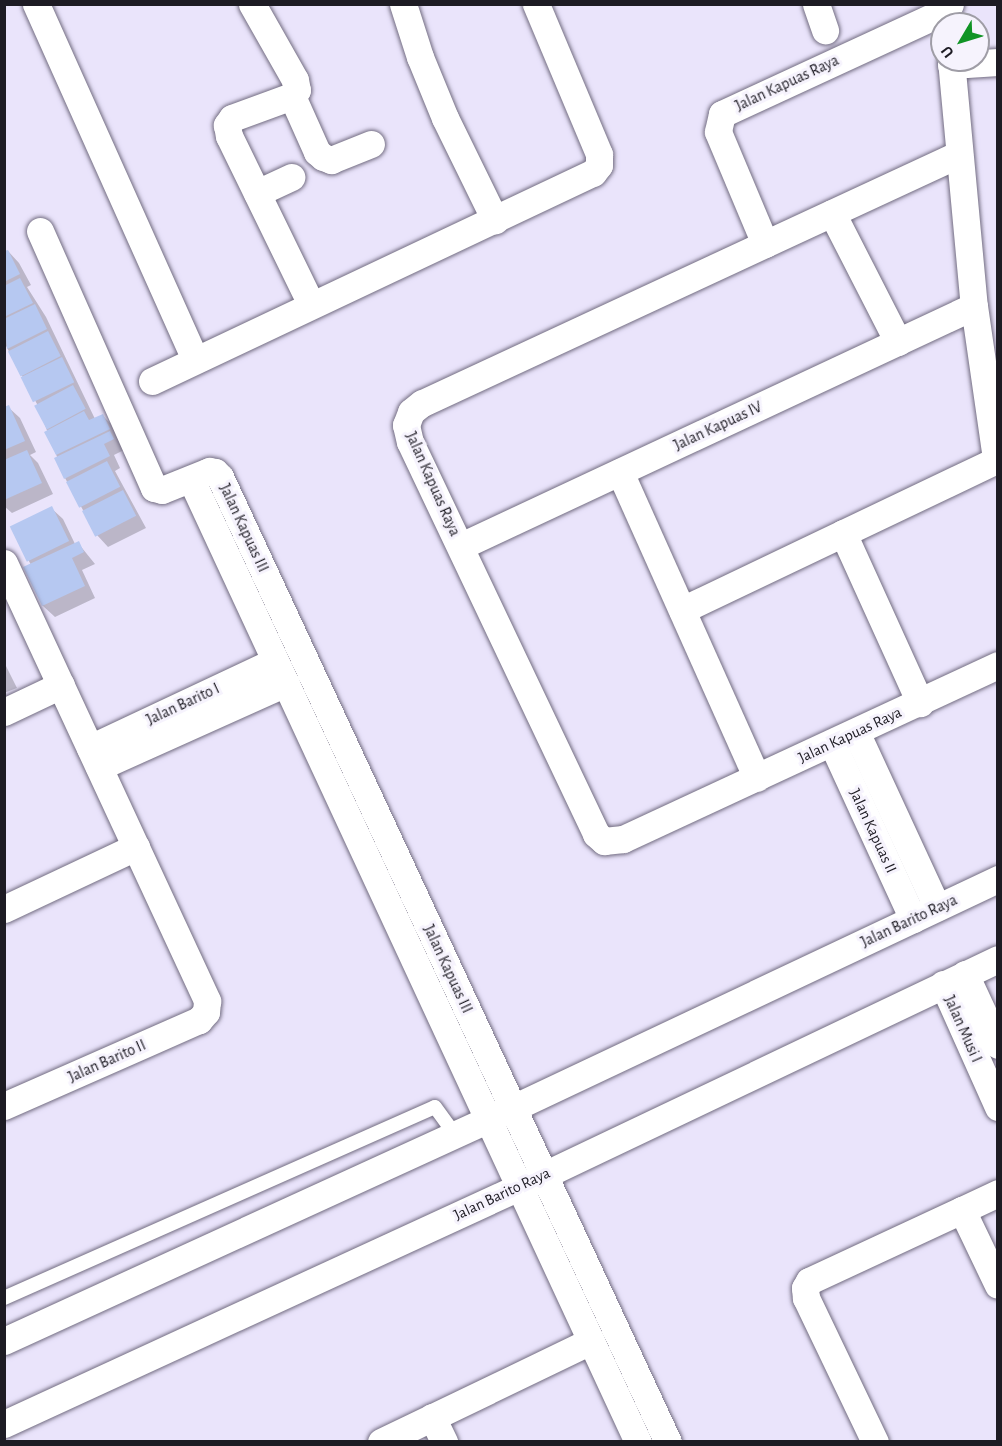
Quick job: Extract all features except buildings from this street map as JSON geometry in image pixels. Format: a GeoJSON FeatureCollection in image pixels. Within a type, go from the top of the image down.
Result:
{"type":"FeatureCollection","features":[{"type":"Feature","properties":{"kind":"street"},"geometry":{"type":"LineString","coordinates":[[252,4],[295,80],[297,90],[292,96],[232,118],[228,125],[229,136],[311,304]]}},
{"type":"Feature","properties":{"kind":"street"},"geometry":{"type":"LineString","coordinates":[[403,4],[420,57],[445,118],[495,220]]}},
{"type":"Feature","properties":{"kind":"street"},"geometry":{"type":"LineString","coordinates":[[152,381],[311,304],[593,173],[599,165],[599,154],[536,4]]}},
{"type":"Feature","properties":{"kind":"street"},"geometry":{"type":"LineString","coordinates":[[816,4],[825,30]]}},
{"type":"Feature","properties":{"kind":"street"},"geometry":{"type":"LineString","coordinates":[[40,5],[195,359]]}},
{"type":"Feature","properties":{"kind":"street","name":"Jalan Kapuas Raya"},"geometry":{"type":"LineString","coordinates":[[930,21],[722,114],[718,132],[765,244],[422,403],[411,412],[406,425],[410,442],[596,834],[604,842],[623,839],[998,665]]}},
{"type":"Feature","properties":{"kind":"street"},"geometry":{"type":"LineString","coordinates":[[682,610],[997,459],[974,306],[952,72]]}},
{"type":"Feature","properties":{"kind":"street"},"geometry":{"type":"LineString","coordinates":[[292,96],[317,153],[323,158],[331,160],[371,144]]}},
{"type":"Feature","properties":{"kind":"street"},"geometry":{"type":"LineString","coordinates":[[765,244],[959,154]]}},
{"type":"Feature","properties":{"kind":"street"},"geometry":{"type":"LineString","coordinates":[[257,193],[291,177]]}},
{"type":"Feature","properties":{"kind":"street"},"geometry":{"type":"LineString","coordinates":[[832,213],[898,342]]}},
{"type":"Feature","properties":{"kind":"street"},"geometry":{"type":"LineString","coordinates":[[40,231],[154,488],[162,490],[190,479]]}},
{"type":"Feature","properties":{"kind":"street","name":"Jalan Kapuas IV"},"geometry":{"type":"LineString","coordinates":[[461,546],[974,306]]}},
{"type":"Feature","properties":{"kind":"street","name":"Jalan Kapuas III"},"geometry":{"type":"LineString","coordinates":[[638,1442],[190,479],[209,471],[215,472],[220,477],[668,1442]]}},
{"type":"Feature","properties":{"kind":"street"},"geometry":{"type":"LineString","coordinates":[[620,472],[757,778]]}},
{"type":"Feature","properties":{"kind":"street"},"geometry":{"type":"LineString","coordinates":[[843,533],[920,703]]}},
{"type":"Feature","properties":{"kind":"street"},"geometry":{"type":"LineString","coordinates":[[4,563],[136,847],[4,909]]}},
{"type":"Feature","properties":{"kind":"street","name":"Jalan Barito I"},"geometry":{"type":"LineString","coordinates":[[95,757],[280,672]]}},
{"type":"Feature","properties":{"kind":"street"},"geometry":{"type":"LineString","coordinates":[[4,712],[61,685]]}},
{"type":"Feature","properties":{"kind":"street","name":"Jalan Kapuas II"},"geometry":{"type":"LineString","coordinates":[[844,738],[938,907]]}},
{"type":"Feature","properties":{"kind":"street","name":"Jalan Kapuas II"},"geometry":{"type":"LineString","coordinates":[[844,738],[913,918]]}},
{"type":"Feature","properties":{"kind":"street","name":"Jalan Barito II"},"geometry":{"type":"LineString","coordinates":[[4,1106],[199,1020],[206,1012],[207,1000],[136,847]]}},
{"type":"Feature","properties":{"kind":"street","name":"Jalan Barito Raya"},"geometry":{"type":"LineString","coordinates":[[4,1341],[488,1120],[998,879]]}},
{"type":"Feature","properties":{"kind":"street","name":"Jalan Barito Raya"},"geometry":{"type":"LineString","coordinates":[[4,1424],[519,1187],[998,959]]}},
{"type":"Feature","properties":{"kind":"street","name":"Jalan Musi I"},"geometry":{"type":"LineString","coordinates":[[954,979],[998,1045]]}},
{"type":"Feature","properties":{"kind":"street","name":"Jalan Musi I"},"geometry":{"type":"LineString","coordinates":[[954,979],[998,1107]]}},
{"type":"Feature","properties":{"kind":"street"},"geometry":{"type":"LineString","coordinates":[[874,1442],[806,1298],[805,1288],[809,1281],[818,1275],[998,1193]]}},
{"type":"Feature","properties":{"kind":"street"},"geometry":{"type":"LineString","coordinates":[[962,1210],[998,1285]]}},
{"type":"Feature","properties":{"kind":"street"},"geometry":{"type":"LineString","coordinates":[[381,1442],[591,1341]]}},
{"type":"Feature","properties":{"kind":"street"},"geometry":{"type":"LineString","coordinates":[[432,1417],[444,1442]]}},
{"type":"Feature","properties":{"kind":"lane"},"geometry":{"type":"LineString","coordinates":[[4,1298],[435,1107],[455,1135]]}}]}
